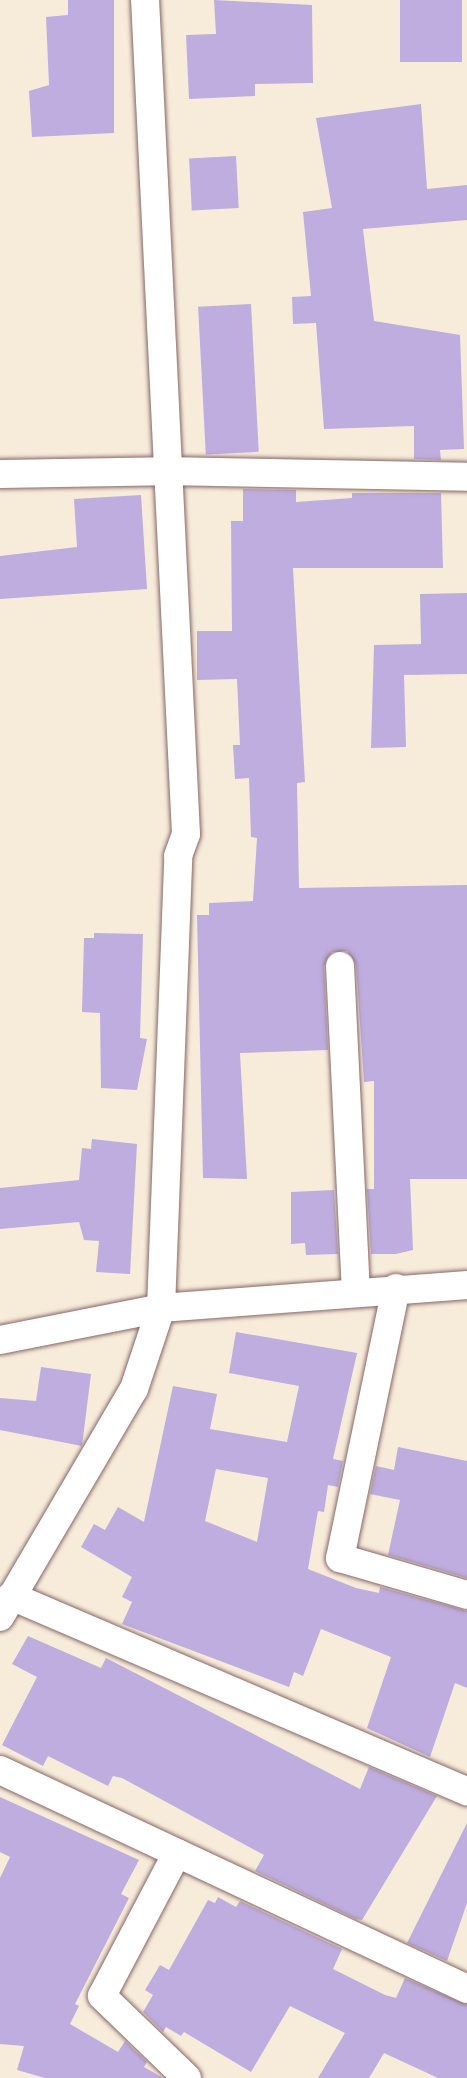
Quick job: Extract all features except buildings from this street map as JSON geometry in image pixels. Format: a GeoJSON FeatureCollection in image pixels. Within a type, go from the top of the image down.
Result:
{"type":"FeatureCollection","features":[{"type":"Feature","properties":{"kind":"street"},"geometry":{"type":"LineString","coordinates":[[145,0],[164,471],[186,834],[178,856],[161,1308],[134,1389],[5,1606],[467,1791]]}},
{"type":"Feature","properties":{"kind":"street"},"geometry":{"type":"LineString","coordinates":[[0,474],[164,471],[467,477]]}},
{"type":"Feature","properties":{"kind":"street"},"geometry":{"type":"LineString","coordinates":[[340,966],[356,1292]]}},
{"type":"Feature","properties":{"kind":"street"},"geometry":{"type":"LineString","coordinates":[[0,1340],[161,1308],[396,1288],[467,1286]]}},
{"type":"Feature","properties":{"kind":"street"},"geometry":{"type":"LineString","coordinates":[[396,1288],[340,1558],[467,1595]]}},
{"type":"Feature","properties":{"kind":"street"},"geometry":{"type":"LineString","coordinates":[[0,1770],[467,1989]]}},
{"type":"Feature","properties":{"kind":"street"},"geometry":{"type":"LineString","coordinates":[[177,1853],[102,1996],[187,2078]]}}]}
